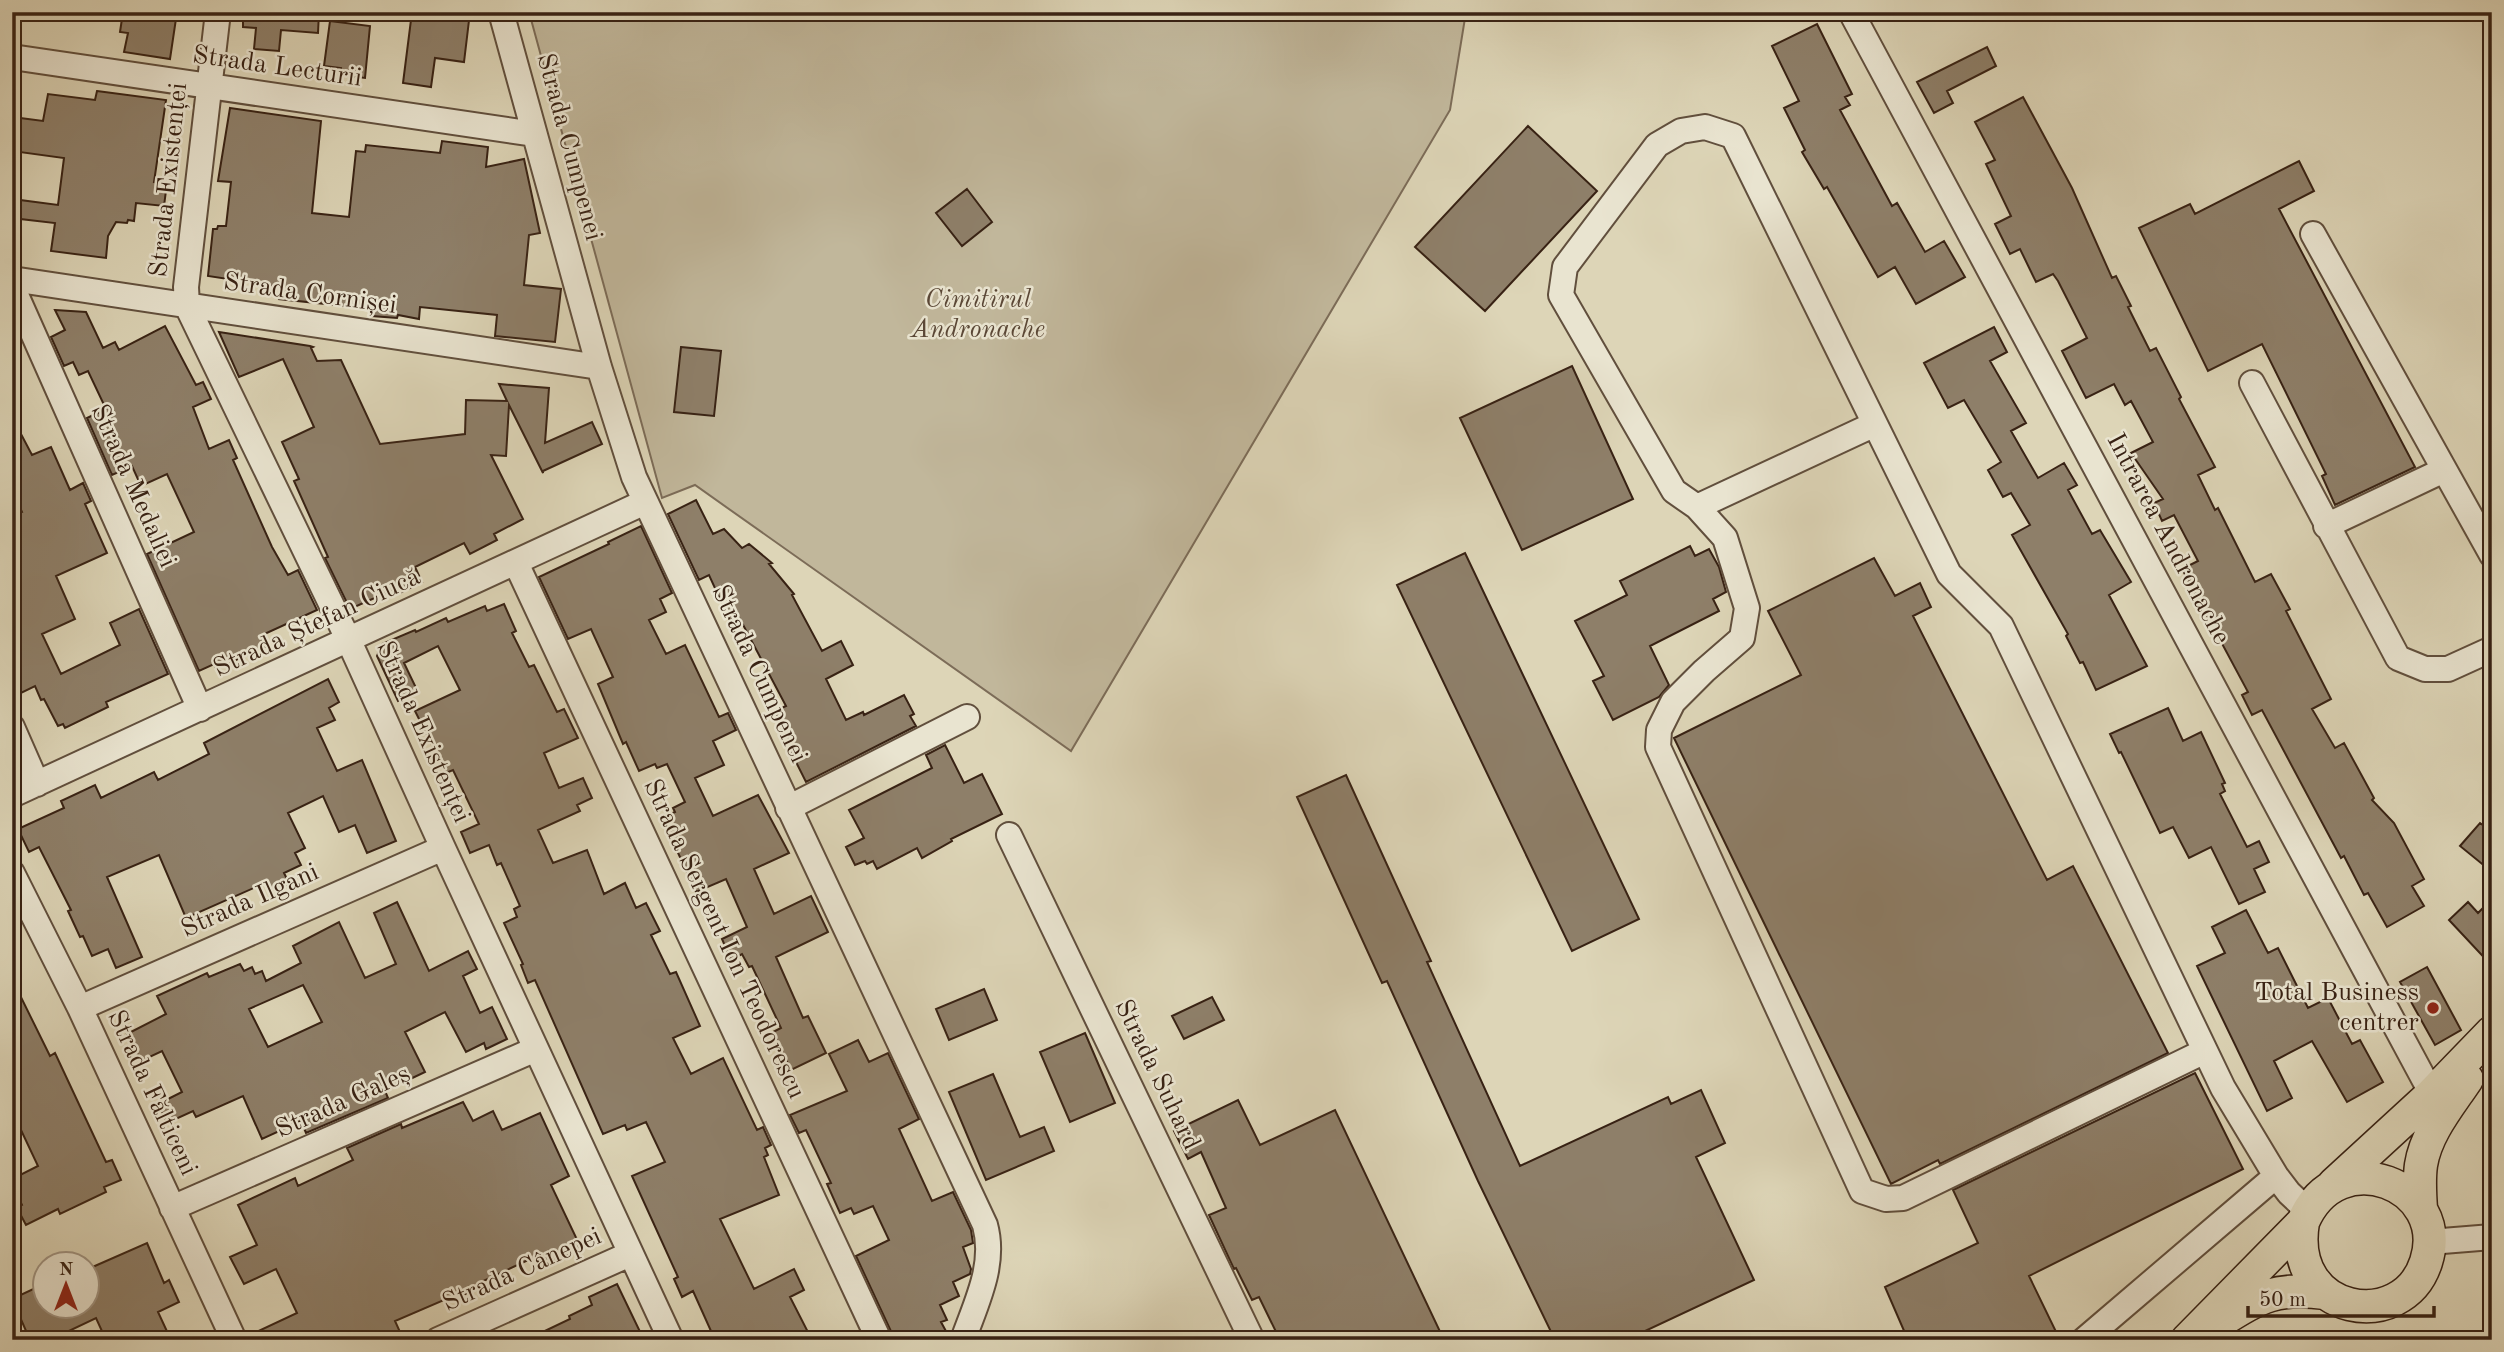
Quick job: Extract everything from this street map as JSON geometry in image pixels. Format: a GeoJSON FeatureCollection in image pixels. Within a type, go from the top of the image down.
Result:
{"type":"FeatureCollection","features":[{"type":"Feature","properties":{"kind":"main road"},"geometry":{"type":"LineString","coordinates":[[2188,1340],[2305,1216],[2319,1196],[2432,1094],[2492,1032]]}},
{"type":"Feature","properties":{"kind":"main road"},"geometry":{"type":"LineString","coordinates":[[2305,1216],[2300,1241],[2303,1261],[2311,1278],[2325,1293],[2343,1303],[2363,1306],[2384,1304],[2402,1294],[2417,1280],[2426,1262],[2430,1242],[2421,1209],[2420,1167],[2428,1140],[2492,1042]]}},
{"type":"Feature","properties":{"kind":"main road"},"geometry":{"type":"LineString","coordinates":[[2334,1185],[2353,1178],[2372,1178],[2392,1183],[2408,1194],[2421,1209]]}},
{"type":"Feature","properties":{"kind":"main road"},"geometry":{"type":"LineString","coordinates":[[2188,1340],[2263,1296],[2303,1290],[2325,1293]]}},
{"type":"Feature","properties":{"kind":"street","name":"Strada Existenței"},"geometry":{"type":"LineString","coordinates":[[218,12],[187,277],[187,306],[349,641],[671,1340]]}},
{"type":"Feature","properties":{"kind":"street","name":"Strada Cumpenei"},"geometry":{"type":"LineString","coordinates":[[501,12],[599,367],[634,477],[985,1225],[989,1246],[987,1270],[963,1340]]}},
{"type":"Feature","properties":{"kind":"street","name":"Intrarea Andronache"},"geometry":{"type":"LineString","coordinates":[[1852,12],[2432,1094]]}},
{"type":"Feature","properties":{"kind":"street","name":"Strada Lecturii"},"geometry":{"type":"LineString","coordinates":[[12,57],[534,134]]}},
{"type":"Feature","properties":{"kind":"street"},"geometry":{"type":"LineString","coordinates":[[2205,1051],[1903,1198],[1886,1199],[1862,1191],[1658,747],[1659,730],[1674,702],[1703,671],[1741,638],[1747,608],[1725,538],[1697,507],[1674,491],[1561,295],[1565,267],[1657,145],[1681,131],[1705,127],[1733,136],[1949,574],[2001,626],[2223,1087],[2276,1176],[2305,1216]]}},
{"type":"Feature","properties":{"kind":"street"},"geometry":{"type":"LineString","coordinates":[[2313,234],[2492,555]]}},
{"type":"Feature","properties":{"kind":"street","name":"Strada Cornișei"},"geometry":{"type":"LineString","coordinates":[[12,279],[599,367]]}},
{"type":"Feature","properties":{"kind":"street","name":"Strada Medaliei"},"geometry":{"type":"LineString","coordinates":[[12,286],[200,709]]}},
{"type":"Feature","properties":{"kind":"street"},"geometry":{"type":"LineString","coordinates":[[2252,383],[2398,658],[2425,669],[2448,669],[2492,649]]}},
{"type":"Feature","properties":{"kind":"street"},"geometry":{"type":"LineString","coordinates":[[1697,507],[1875,424]]}},
{"type":"Feature","properties":{"kind":"street"},"geometry":{"type":"LineString","coordinates":[[2326,526],[2444,470]]}},
{"type":"Feature","properties":{"kind":"street","name":"Strada Ștefan Ciucă"},"geometry":{"type":"LineString","coordinates":[[12,795],[645,502]]}},
{"type":"Feature","properties":{"kind":"street","name":"Strada Sergent Ion Teodorescu"},"geometry":{"type":"LineString","coordinates":[[516,563],[879,1340]]}},
{"type":"Feature","properties":{"kind":"street"},"geometry":{"type":"LineString","coordinates":[[788,808],[967,717]]}},
{"type":"Feature","properties":{"kind":"street"},"geometry":{"type":"LineString","coordinates":[[12,727],[37,784]]}},
{"type":"Feature","properties":{"kind":"street","name":"Strada Suhard"},"geometry":{"type":"LineString","coordinates":[[1009,835],[1252,1340]]}},
{"type":"Feature","properties":{"kind":"street","name":"Strada Ilgani"},"geometry":{"type":"LineString","coordinates":[[80,1008],[443,848]]}},
{"type":"Feature","properties":{"kind":"street","name":"Strada Fălticeni"},"geometry":{"type":"LineString","coordinates":[[12,873],[80,1008],[233,1340]]}},
{"type":"Feature","properties":{"kind":"street","name":"Strada Galeș"},"geometry":{"type":"LineString","coordinates":[[172,1209],[537,1049]]}},
{"type":"Feature","properties":{"kind":"street"},"geometry":{"type":"LineString","coordinates":[[2084,1340],[2276,1176]]}},
{"type":"Feature","properties":{"kind":"street"},"geometry":{"type":"LineString","coordinates":[[2430,1242],[2492,1237]]}},
{"type":"Feature","properties":{"kind":"street","name":"Strada Cânepei"},"geometry":{"type":"LineString","coordinates":[[438,1340],[630,1254]]}},
{"type":"Feature","properties":{"kind":"green space","name":"Cimitirul Andronache"},"geometry":{"type":"Polygon","coordinates":[[[529,12],[1466,12],[1450,110],[1071,751],[695,485],[662,498],[529,12]]]}},
{"type":"Feature","properties":{"kind":"building"},"geometry":{"type":"Polygon","coordinates":[[[123,12],[177,12],[170,59],[124,52],[128,33],[120,32],[123,12]]]}},
{"type":"Feature","properties":{"kind":"building"},"geometry":{"type":"Polygon","coordinates":[[[243,12],[319,12],[318,33],[281,30],[279,51],[254,49],[256,28],[243,27],[243,12]]]}},
{"type":"Feature","properties":{"kind":"building"},"geometry":{"type":"Polygon","coordinates":[[[412,12],[470,12],[464,62],[435,58],[431,87],[403,83],[412,12]]]}},
{"type":"Feature","properties":{"kind":"building"},"geometry":{"type":"Polygon","coordinates":[[[330,21],[370,26],[365,78],[340,75],[341,68],[324,66],[330,21]]]}},
{"type":"Feature","properties":{"kind":"building"},"geometry":{"type":"Polygon","coordinates":[[[1817,24],[1852,94],[1845,97],[1850,105],[1840,110],[1892,206],[1897,203],[1925,252],[1944,241],[1965,277],[1916,304],[1895,267],[1878,277],[1827,187],[1824,189],[1802,152],[1805,150],[1784,108],[1799,101],[1772,46],[1817,24]]]}},
{"type":"Feature","properties":{"kind":"building"},"geometry":{"type":"Polygon","coordinates":[[[1987,47],[1996,66],[1947,91],[1953,103],[1934,113],[1917,82],[1987,47]]]}},
{"type":"Feature","properties":{"kind":"building"},"geometry":{"type":"Polygon","coordinates":[[[97,91],[166,100],[154,182],[167,183],[164,206],[136,203],[134,221],[116,222],[108,236],[106,258],[51,251],[55,223],[12,218],[12,199],[58,205],[64,158],[12,151],[12,117],[43,121],[48,94],[95,100],[97,91]]]}},
{"type":"Feature","properties":{"kind":"building"},"geometry":{"type":"Polygon","coordinates":[[[2023,97],[2072,188],[2112,278],[2116,276],[2150,351],[2156,348],[2215,467],[2198,475],[2215,510],[2218,508],[2255,582],[2271,574],[2290,609],[2286,611],[2331,699],[2312,709],[2335,748],[2344,743],[2374,798],[2372,800],[2394,823],[2424,879],[2412,886],[2424,906],[2387,927],[2368,893],[2364,895],[2344,856],[2341,858],[2262,710],[2252,715],[2242,695],[2248,692],[2182,569],[2198,561],[2174,515],[2162,521],[2154,503],[2163,499],[2131,453],[2153,442],[2131,401],[2125,405],[2114,384],[2086,398],[2062,351],[2087,338],[2058,281],[2053,274],[2036,282],[2020,249],[2010,254],[1995,224],[2011,216],[1986,164],[1995,160],[1975,122],[2023,97]]]}},
{"type":"Feature","properties":{"kind":"building"},"geometry":{"type":"Polygon","coordinates":[[[230,108],[321,121],[312,213],[349,217],[356,151],[365,152],[366,145],[440,153],[442,141],[488,147],[486,167],[524,159],[540,233],[529,235],[524,285],[561,289],[555,342],[495,336],[497,315],[420,307],[419,319],[398,315],[397,318],[372,316],[373,309],[279,299],[281,287],[208,276],[213,229],[226,226],[231,182],[218,181],[230,108]]]}},
{"type":"Feature","properties":{"kind":"building"},"geometry":{"type":"Polygon","coordinates":[[[1528,126],[1597,191],[1485,311],[1415,247],[1528,126]]]}},
{"type":"Feature","properties":{"kind":"building"},"geometry":{"type":"Polygon","coordinates":[[[2299,161],[2314,191],[2279,209],[2415,467],[2335,505],[2322,476],[2326,474],[2262,344],[2208,371],[2139,228],[2190,204],[2195,214],[2299,161]]]}},
{"type":"Feature","properties":{"kind":"building"},"geometry":{"type":"Polygon","coordinates":[[[967,189],[992,222],[962,246],[936,213],[967,189]]]}},
{"type":"Feature","properties":{"kind":"building"},"geometry":{"type":"Polygon","coordinates":[[[55,310],[86,312],[103,348],[115,342],[119,350],[165,326],[196,385],[203,382],[211,399],[193,407],[209,449],[229,440],[237,458],[233,460],[272,547],[288,575],[298,570],[317,610],[260,636],[265,647],[216,669],[214,664],[199,671],[147,554],[194,532],[167,474],[141,486],[132,466],[112,475],[87,418],[106,409],[88,371],[79,375],[73,362],[64,366],[51,337],[65,330],[55,310]]]}},
{"type":"Feature","properties":{"kind":"building"},"geometry":{"type":"Polygon","coordinates":[[[1994,327],[2007,352],[1990,361],[2026,423],[2011,431],[2038,478],[2064,463],[2077,485],[2068,490],[2092,534],[2100,530],[2131,582],[2109,595],[2147,666],[2096,690],[2012,535],[2030,525],[2011,493],[2003,497],[1988,470],[2001,462],[1964,400],[1948,408],[1924,363],[1994,327]]]}},
{"type":"Feature","properties":{"kind":"building"},"geometry":{"type":"Polygon","coordinates":[[[219,332],[310,346],[313,347],[311,348],[317,361],[341,360],[380,444],[465,434],[466,400],[507,401],[499,384],[549,388],[545,443],[592,422],[602,444],[543,473],[509,405],[506,456],[491,455],[523,519],[494,534],[497,540],[470,554],[464,543],[415,567],[422,582],[400,593],[397,588],[350,609],[325,558],[328,557],[294,481],[299,479],[282,442],[314,427],[283,359],[239,377],[219,332]]]}},
{"type":"Feature","properties":{"kind":"building"},"geometry":{"type":"Polygon","coordinates":[[[681,347],[721,351],[714,416],[674,412],[681,347]]]}},
{"type":"Feature","properties":{"kind":"building"},"geometry":{"type":"Polygon","coordinates":[[[1572,366],[1633,499],[1522,550],[1460,418],[1572,366]]]}},
{"type":"Feature","properties":{"kind":"building"},"geometry":{"type":"Polygon","coordinates":[[[12,417],[32,455],[51,447],[70,490],[83,483],[91,501],[85,504],[107,553],[56,576],[75,619],[42,634],[61,674],[120,645],[110,623],[139,609],[168,674],[106,702],[108,707],[65,728],[63,724],[58,726],[35,686],[21,693],[12,674],[12,516],[22,512],[12,490],[12,417]]]}},
{"type":"Feature","properties":{"kind":"building"},"geometry":{"type":"Polygon","coordinates":[[[696,500],[713,534],[724,529],[742,548],[749,544],[772,563],[769,564],[794,594],[792,595],[822,651],[841,641],[853,665],[826,679],[846,720],[863,712],[864,715],[904,695],[914,714],[910,716],[916,726],[806,782],[775,711],[786,706],[740,619],[731,623],[709,575],[699,580],[668,514],[696,500]]]}},
{"type":"Feature","properties":{"kind":"building"},"geometry":{"type":"Polygon","coordinates":[[[641,526],[672,593],[660,599],[666,612],[649,620],[666,654],[685,645],[719,717],[728,713],[736,730],[713,741],[724,765],[695,778],[713,816],[758,795],[789,853],[754,869],[774,914],[811,896],[828,932],[776,957],[803,1018],[808,1016],[826,1053],[791,1070],[773,1032],[781,1028],[752,966],[749,967],[742,954],[731,960],[722,939],[747,927],[726,879],[696,892],[662,818],[675,812],[673,808],[685,802],[667,764],[657,768],[655,764],[639,771],[626,742],[623,744],[598,684],[613,677],[591,629],[568,639],[539,577],[641,526]]]}},
{"type":"Feature","properties":{"kind":"building"},"geometry":{"type":"Polygon","coordinates":[[[1690,546],[1695,556],[1709,549],[1719,567],[1726,592],[1713,599],[1719,611],[1650,646],[1669,685],[1659,697],[1613,720],[1593,681],[1604,676],[1575,621],[1627,595],[1620,581],[1690,546]]]}},
{"type":"Feature","properties":{"kind":"building"},"geometry":{"type":"Polygon","coordinates":[[[1465,553],[1639,919],[1572,951],[1397,585],[1465,553]]]}},
{"type":"Feature","properties":{"kind":"building"},"geometry":{"type":"Polygon","coordinates":[[[1874,558],[1895,596],[1920,583],[1931,607],[1913,616],[2047,880],[2073,866],[2168,1053],[1940,1164],[1938,1160],[1891,1184],[1674,738],[1801,675],[1768,611],[1874,558]]]}},
{"type":"Feature","properties":{"kind":"building"},"geometry":{"type":"Polygon","coordinates":[[[504,604],[516,631],[512,633],[529,667],[534,665],[557,712],[564,709],[578,738],[544,753],[559,788],[583,778],[592,798],[577,805],[580,811],[538,830],[553,863],[587,850],[604,894],[625,883],[636,908],[646,903],[660,931],[651,935],[670,974],[676,972],[700,1026],[673,1038],[691,1074],[723,1058],[757,1130],[763,1127],[771,1145],[765,1148],[768,1155],[764,1157],[779,1195],[720,1219],[754,1289],[794,1269],[804,1290],[790,1297],[812,1340],[715,1340],[693,1291],[682,1297],[674,1279],[678,1277],[632,1176],[665,1162],[646,1122],[627,1130],[625,1125],[603,1134],[535,980],[528,983],[521,965],[523,964],[504,923],[517,917],[514,909],[520,906],[501,863],[497,865],[489,845],[470,853],[461,832],[479,824],[453,770],[446,773],[415,711],[460,690],[438,646],[404,663],[418,692],[398,701],[377,656],[382,644],[415,630],[416,632],[446,618],[448,622],[485,606],[487,611],[504,604]]]}},
{"type":"Feature","properties":{"kind":"building"},"geometry":{"type":"Polygon","coordinates":[[[328,679],[339,702],[329,708],[335,720],[317,728],[337,771],[362,760],[396,841],[367,853],[355,825],[339,832],[323,796],[288,813],[305,848],[295,853],[301,865],[284,873],[289,883],[270,892],[265,883],[186,918],[159,855],[107,877],[142,957],[116,968],[108,949],[92,956],[83,936],[80,937],[68,911],[71,910],[39,847],[29,852],[18,829],[64,808],[61,801],[95,785],[101,798],[154,772],[158,780],[209,754],[204,743],[328,679]]]}},
{"type":"Feature","properties":{"kind":"building"},"geometry":{"type":"Polygon","coordinates":[[[2168,708],[2183,741],[2201,732],[2225,783],[2222,784],[2225,791],[2220,794],[2247,847],[2259,841],[2269,862],[2254,869],[2265,892],[2239,904],[2211,847],[2189,858],[2173,827],[2160,833],[2110,734],[2168,708]]]}},
{"type":"Feature","properties":{"kind":"building"},"geometry":{"type":"Polygon","coordinates":[[[945,745],[964,783],[982,774],[1002,814],[951,839],[952,841],[922,858],[917,848],[877,869],[873,861],[855,865],[846,847],[864,838],[849,810],[932,768],[926,755],[945,745]]]}},
{"type":"Feature","properties":{"kind":"building"},"geometry":{"type":"Polygon","coordinates":[[[1346,775],[1520,1166],[1668,1097],[1671,1104],[1701,1090],[1725,1143],[1696,1157],[1754,1280],[1626,1340],[1555,1340],[1478,1181],[1387,981],[1382,983],[1297,797],[1346,775]]]}},
{"type":"Feature","properties":{"kind":"building"},"geometry":{"type":"Polygon","coordinates":[[[2480,823],[2492,832],[2492,872],[2460,846],[2480,823]]]}},
{"type":"Feature","properties":{"kind":"building"},"geometry":{"type":"Polygon","coordinates":[[[2492,899],[2492,966],[2449,920],[2468,902],[2478,913],[2492,899]]]}},
{"type":"Feature","properties":{"kind":"building"},"geometry":{"type":"Polygon","coordinates":[[[397,902],[429,971],[468,951],[477,969],[463,976],[480,1013],[492,1007],[507,1039],[486,1049],[484,1043],[466,1052],[445,1012],[405,1032],[425,1072],[385,1091],[388,1098],[306,1133],[301,1121],[262,1139],[243,1096],[196,1117],[193,1111],[167,1123],[158,1104],[182,1092],[162,1051],[141,1061],[127,1034],[166,1014],[157,996],[207,973],[209,977],[240,964],[244,971],[252,967],[255,974],[262,971],[266,981],[301,963],[293,946],[339,922],[365,978],[396,964],[374,913],[397,902]],[[303,985],[249,1009],[268,1047],[322,1022],[303,985]]]}},
{"type":"Feature","properties":{"kind":"building"},"geometry":{"type":"Polygon","coordinates":[[[2246,910],[2268,953],[2278,948],[2308,1008],[2328,998],[2352,1044],[2360,1040],[2383,1082],[2347,1102],[2312,1041],[2274,1061],[2292,1098],[2267,1111],[2197,966],[2225,953],[2212,927],[2246,910]]]}},
{"type":"Feature","properties":{"kind":"building"},"geometry":{"type":"Polygon","coordinates":[[[2427,967],[2461,1030],[2435,1045],[2400,982],[2427,967]]]}},
{"type":"Feature","properties":{"kind":"building"},"geometry":{"type":"Polygon","coordinates":[[[12,979],[50,1056],[55,1053],[106,1162],[112,1160],[121,1180],[104,1187],[106,1192],[60,1214],[58,1209],[26,1225],[17,1208],[22,1205],[12,1186],[12,1179],[38,1166],[12,1111],[12,979]]]}},
{"type":"Feature","properties":{"kind":"building"},"geometry":{"type":"Polygon","coordinates":[[[984,989],[997,1020],[949,1040],[936,1009],[984,989]]]}},
{"type":"Feature","properties":{"kind":"building"},"geometry":{"type":"Polygon","coordinates":[[[1212,997],[1224,1020],[1184,1039],[1172,1016],[1212,997]]]}},
{"type":"Feature","properties":{"kind":"building"},"geometry":{"type":"Polygon","coordinates":[[[1085,1033],[1115,1103],[1070,1122],[1040,1052],[1085,1033]]]}},
{"type":"Feature","properties":{"kind":"building"},"geometry":{"type":"Polygon","coordinates":[[[858,1040],[869,1062],[888,1053],[919,1119],[899,1129],[932,1201],[953,1192],[971,1230],[973,1243],[963,1247],[971,1269],[970,1274],[953,1282],[959,1296],[940,1305],[947,1320],[941,1322],[947,1333],[931,1340],[895,1340],[856,1256],[889,1240],[873,1206],[854,1214],[851,1208],[840,1213],[827,1184],[831,1183],[806,1130],[799,1133],[790,1115],[847,1091],[829,1054],[858,1040]]]}},
{"type":"Feature","properties":{"kind":"building"},"geometry":{"type":"Polygon","coordinates":[[[2195,1073],[2243,1169],[2029,1276],[2060,1340],[1908,1340],[1885,1287],[1978,1243],[1953,1190],[2195,1073]]]}},
{"type":"Feature","properties":{"kind":"building"},"geometry":{"type":"Polygon","coordinates":[[[993,1074],[1020,1137],[1044,1127],[1054,1151],[986,1180],[949,1092],[993,1074]]]}},
{"type":"Feature","properties":{"kind":"building"},"geometry":{"type":"Polygon","coordinates":[[[1238,1100],[1260,1145],[1335,1110],[1444,1340],[1280,1340],[1259,1297],[1252,1300],[1236,1268],[1234,1269],[1209,1215],[1226,1208],[1201,1152],[1188,1159],[1174,1131],[1238,1100]]]}},
{"type":"Feature","properties":{"kind":"building"},"geometry":{"type":"Polygon","coordinates":[[[463,1102],[473,1121],[493,1111],[502,1130],[540,1113],[569,1176],[551,1185],[581,1248],[546,1264],[541,1254],[477,1284],[479,1287],[461,1296],[460,1293],[395,1321],[400,1332],[384,1340],[249,1340],[248,1336],[297,1313],[276,1269],[244,1284],[230,1257],[257,1245],[238,1205],[295,1178],[298,1186],[353,1160],[347,1148],[401,1124],[402,1128],[463,1102]]]}},
{"type":"Feature","properties":{"kind":"building"},"geometry":{"type":"Polygon","coordinates":[[[147,1243],[164,1283],[169,1280],[179,1302],[158,1312],[171,1340],[106,1340],[97,1320],[102,1320],[102,1263],[147,1243]]]}},
{"type":"Feature","properties":{"kind":"building"},"geometry":{"type":"Polygon","coordinates":[[[617,1284],[644,1340],[526,1340],[570,1319],[569,1316],[592,1305],[589,1297],[617,1284]]]}},
{"type":"Feature","properties":{"kind":"building"},"geometry":{"type":"Polygon","coordinates":[[[32,1290],[32,1320],[92,1320],[50,1340],[30,1340],[12,1299],[32,1290]]]}},
{"type":"Feature","properties":{"kind":"place","name":"Total Business centrer"},"geometry":{"type":"Point","coordinates":[2433,1008]}}]}
